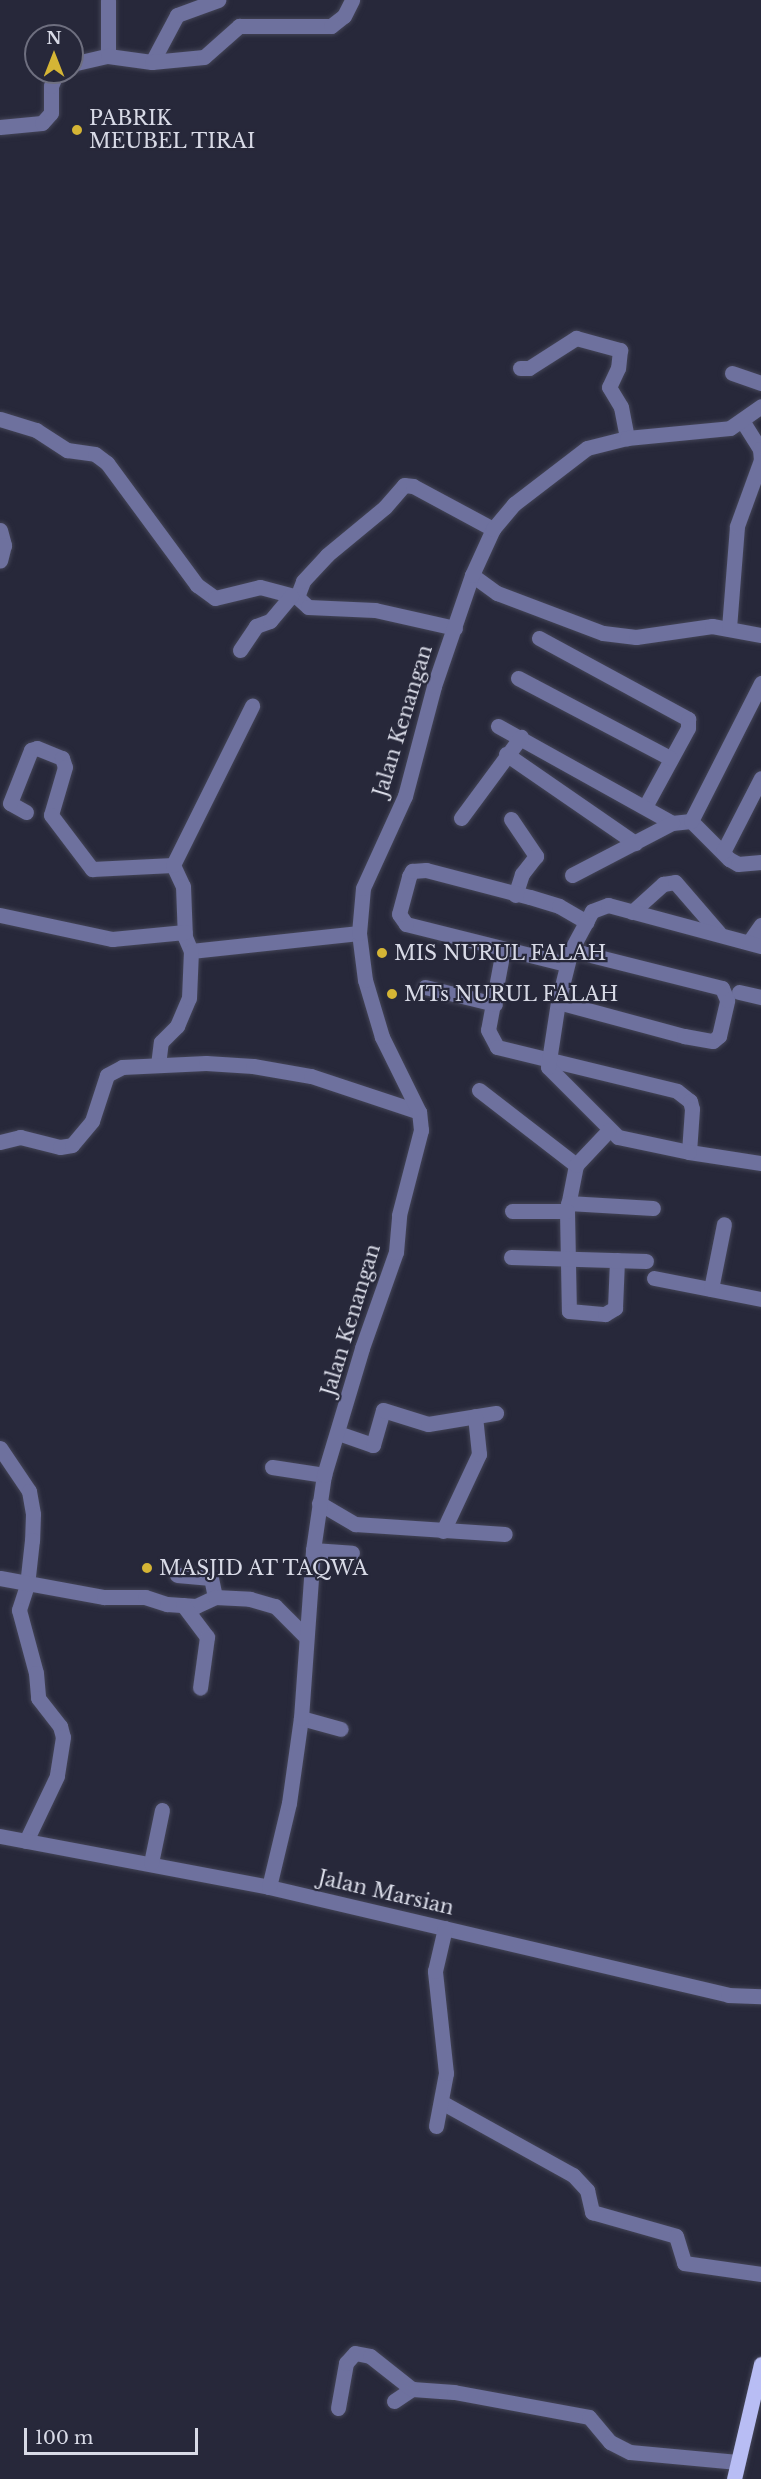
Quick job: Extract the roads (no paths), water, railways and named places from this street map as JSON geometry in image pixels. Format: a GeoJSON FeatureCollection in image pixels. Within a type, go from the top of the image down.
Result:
{"type":"FeatureCollection","features":[{"type":"Feature","properties":{"kind":"main road"},"geometry":{"type":"LineString","coordinates":[[734,2479],[761,2364]]}},
{"type":"Feature","properties":{"kind":"street"},"geometry":{"type":"LineString","coordinates":[[108,0],[108,56]]}},
{"type":"Feature","properties":{"kind":"street"},"geometry":{"type":"LineString","coordinates":[[152,63],[177,15],[218,0]]}},
{"type":"Feature","properties":{"kind":"street"},"geometry":{"type":"LineString","coordinates":[[84,61],[108,56],[152,63],[204,57],[239,26],[325,28],[338,23],[352,0]]}},
{"type":"Feature","properties":{"kind":"street"},"geometry":{"type":"LineString","coordinates":[[0,128],[42,123],[51,112],[52,84]]}},
{"type":"Feature","properties":{"kind":"street"},"geometry":{"type":"LineString","coordinates":[[520,368],[529,369],[576,338],[620,350],[618,368],[609,387],[621,407],[627,438]]}},
{"type":"Feature","properties":{"kind":"street"},"geometry":{"type":"LineString","coordinates":[[732,373],[761,382]]}},
{"type":"Feature","properties":{"kind":"street","name":"Jalan Kenangan"},"geometry":{"type":"LineString","coordinates":[[269,1887],[289,1803],[301,1718],[313,1550],[324,1474],[338,1434],[362,1348],[396,1252],[399,1215],[421,1130],[419,1112],[382,1037],[366,980],[359,933],[363,888],[405,796],[434,686],[472,575],[493,529],[514,504],[571,458],[587,448],[627,438],[682,436],[730,428],[743,422],[761,406]]}},
{"type":"Feature","properties":{"kind":"street"},"geometry":{"type":"LineString","coordinates":[[0,419],[36,430],[67,450],[95,454],[107,463],[206,594],[216,598],[260,587],[294,597],[308,607],[375,610],[455,627]]}},
{"type":"Feature","properties":{"kind":"street"},"geometry":{"type":"LineString","coordinates":[[729,628],[737,525],[761,460],[760,449],[743,422]]}},
{"type":"Feature","properties":{"kind":"street"},"geometry":{"type":"LineString","coordinates":[[240,650],[256,626],[270,621],[294,597],[303,582],[327,555],[385,507],[404,485],[493,529]]}},
{"type":"Feature","properties":{"kind":"street"},"geometry":{"type":"LineString","coordinates":[[0,530],[4,545],[0,561]]}},
{"type":"Feature","properties":{"kind":"street"},"geometry":{"type":"LineString","coordinates":[[472,575],[496,593],[603,633],[636,636],[689,627],[729,628],[761,635]]}},
{"type":"Feature","properties":{"kind":"street"},"geometry":{"type":"LineString","coordinates":[[539,638],[686,716],[688,728],[646,805]]}},
{"type":"Feature","properties":{"kind":"street"},"geometry":{"type":"LineString","coordinates":[[518,678],[670,758]]}},
{"type":"Feature","properties":{"kind":"street"},"geometry":{"type":"LineString","coordinates":[[691,821],[761,683]]}},
{"type":"Feature","properties":{"kind":"street"},"geometry":{"type":"LineString","coordinates":[[172,865],[252,706]]}},
{"type":"Feature","properties":{"kind":"street"},"geometry":{"type":"LineString","coordinates":[[498,726],[646,805],[672,823]]}},
{"type":"Feature","properties":{"kind":"street"},"geometry":{"type":"LineString","coordinates":[[461,818],[521,737]]}},
{"type":"Feature","properties":{"kind":"street"},"geometry":{"type":"LineString","coordinates":[[26,812],[12,806],[10,798],[31,750],[38,748],[64,762],[50,812],[89,868],[172,865]]}},
{"type":"Feature","properties":{"kind":"street"},"geometry":{"type":"LineString","coordinates":[[507,754],[635,843]]}},
{"type":"Feature","properties":{"kind":"street"},"geometry":{"type":"LineString","coordinates":[[723,852],[761,778]]}},
{"type":"Feature","properties":{"kind":"street"},"geometry":{"type":"LineString","coordinates":[[512,819],[536,856],[522,874],[515,895]]}},
{"type":"Feature","properties":{"kind":"street"},"geometry":{"type":"LineString","coordinates":[[572,875],[672,823],[691,821]]}},
{"type":"Feature","properties":{"kind":"street"},"geometry":{"type":"LineString","coordinates":[[691,821],[738,864],[761,862]]}},
{"type":"Feature","properties":{"kind":"street"},"geometry":{"type":"LineString","coordinates":[[158,1065],[161,1042],[177,1026],[189,998],[190,951],[185,932],[183,886],[172,865]]}},
{"type":"Feature","properties":{"kind":"street"},"geometry":{"type":"LineString","coordinates":[[558,1002],[684,1036],[713,1041],[719,1036],[727,1000],[722,988],[569,957],[503,950],[406,924],[399,914],[409,876],[419,869],[559,906],[587,922]]}},
{"type":"Feature","properties":{"kind":"street"},"geometry":{"type":"LineString","coordinates":[[632,912],[663,884],[675,882],[719,933]]}},
{"type":"Feature","properties":{"kind":"street"},"geometry":{"type":"LineString","coordinates":[[761,925],[755,944],[632,912],[602,906],[592,911],[569,957],[548,1060],[548,1067],[609,1130],[627,1140],[761,1163]]}},
{"type":"Feature","properties":{"kind":"street"},"geometry":{"type":"LineString","coordinates":[[0,915],[111,939],[185,932]]}},
{"type":"Feature","properties":{"kind":"street"},"geometry":{"type":"LineString","coordinates":[[190,951],[359,933]]}},
{"type":"Feature","properties":{"kind":"street"},"geometry":{"type":"LineString","coordinates":[[503,950],[495,1004],[488,1030],[494,1044],[684,1095],[692,1109],[689,1152]]}},
{"type":"Feature","properties":{"kind":"street"},"geometry":{"type":"LineString","coordinates":[[425,987],[495,1004]]}},
{"type":"Feature","properties":{"kind":"street"},"geometry":{"type":"LineString","coordinates":[[739,992],[761,997]]}},
{"type":"Feature","properties":{"kind":"street"},"geometry":{"type":"LineString","coordinates":[[0,1142],[20,1137],[60,1147],[72,1145],[92,1121],[112,1070],[158,1065],[206,1062],[311,1076],[419,1112]]}},
{"type":"Feature","properties":{"kind":"street"},"geometry":{"type":"LineString","coordinates":[[479,1090],[576,1166]]}},
{"type":"Feature","properties":{"kind":"street"},"geometry":{"type":"LineString","coordinates":[[609,1130],[576,1166],[567,1207],[567,1307],[576,1314],[605,1314],[615,1308],[617,1260]]}},
{"type":"Feature","properties":{"kind":"street"},"geometry":{"type":"LineString","coordinates":[[512,1210],[567,1207],[653,1208]]}},
{"type":"Feature","properties":{"kind":"street"},"geometry":{"type":"LineString","coordinates":[[711,1289],[724,1224]]}},
{"type":"Feature","properties":{"kind":"street"},"geometry":{"type":"LineString","coordinates":[[511,1257],[566,1256],[646,1261]]}},
{"type":"Feature","properties":{"kind":"street"},"geometry":{"type":"LineString","coordinates":[[654,1278],[761,1299]]}},
{"type":"Feature","properties":{"kind":"street"},"geometry":{"type":"LineString","coordinates":[[338,1434],[373,1445],[383,1410],[428,1425],[496,1413]]}},
{"type":"Feature","properties":{"kind":"street"},"geometry":{"type":"LineString","coordinates":[[443,1531],[479,1454],[475,1416]]}},
{"type":"Feature","properties":{"kind":"street"},"geometry":{"type":"LineString","coordinates":[[0,1448],[29,1491],[33,1514],[27,1585],[19,1610],[36,1673],[38,1698],[60,1726],[63,1737],[57,1776],[26,1840]]}},
{"type":"Feature","properties":{"kind":"street"},"geometry":{"type":"LineString","coordinates":[[272,1467],[324,1474]]}},
{"type":"Feature","properties":{"kind":"street"},"geometry":{"type":"LineString","coordinates":[[320,1503],[355,1524],[505,1534]]}},
{"type":"Feature","properties":{"kind":"street"},"geometry":{"type":"LineString","coordinates":[[313,1550],[352,1553]]}},
{"type":"Feature","properties":{"kind":"street"},"geometry":{"type":"LineString","coordinates":[[177,1575],[211,1578],[215,1597]]}},
{"type":"Feature","properties":{"kind":"street"},"geometry":{"type":"LineString","coordinates":[[0,1578],[27,1585],[104,1597],[144,1597],[183,1605],[196,1606],[215,1597],[250,1599],[274,1606],[306,1637]]}},
{"type":"Feature","properties":{"kind":"street"},"geometry":{"type":"LineString","coordinates":[[183,1605],[207,1638],[200,1688]]}},
{"type":"Feature","properties":{"kind":"street"},"geometry":{"type":"LineString","coordinates":[[301,1718],[340,1729]]}},
{"type":"Feature","properties":{"kind":"street"},"geometry":{"type":"LineString","coordinates":[[151,1863],[162,1810]]}},
{"type":"Feature","properties":{"kind":"street","name":"Jalan Marsian"},"geometry":{"type":"LineString","coordinates":[[0,1836],[269,1887],[728,1995],[761,1996]]}},
{"type":"Feature","properties":{"kind":"street"},"geometry":{"type":"LineString","coordinates":[[436,2126],[443,2103],[446,2050],[435,1971],[445,1928]]}},
{"type":"Feature","properties":{"kind":"street"},"geometry":{"type":"LineString","coordinates":[[443,2103],[565,2168],[587,2190],[592,2212],[676,2236],[684,2263],[761,2274]]}},
{"type":"Feature","properties":{"kind":"street"},"geometry":{"type":"LineString","coordinates":[[338,2408],[346,2363],[355,2353],[370,2356],[412,2389],[454,2392],[589,2417],[610,2442],[630,2452],[738,2462]]}},
{"type":"Feature","properties":{"kind":"street"},"geometry":{"type":"LineString","coordinates":[[394,2401],[412,2389]]}},
{"type":"Feature","properties":{"kind":"place","name":"PABRIK MEUBEL TIRAI"},"geometry":{"type":"Point","coordinates":[77,130]}},
{"type":"Feature","properties":{"kind":"place","name":"MIS NURUL FALAH"},"geometry":{"type":"Point","coordinates":[382,953]}},
{"type":"Feature","properties":{"kind":"place","name":"MTs NURUL FALAH"},"geometry":{"type":"Point","coordinates":[392,994]}},
{"type":"Feature","properties":{"kind":"place","name":"MASJID AT TAQWA"},"geometry":{"type":"Point","coordinates":[147,1568]}}]}
